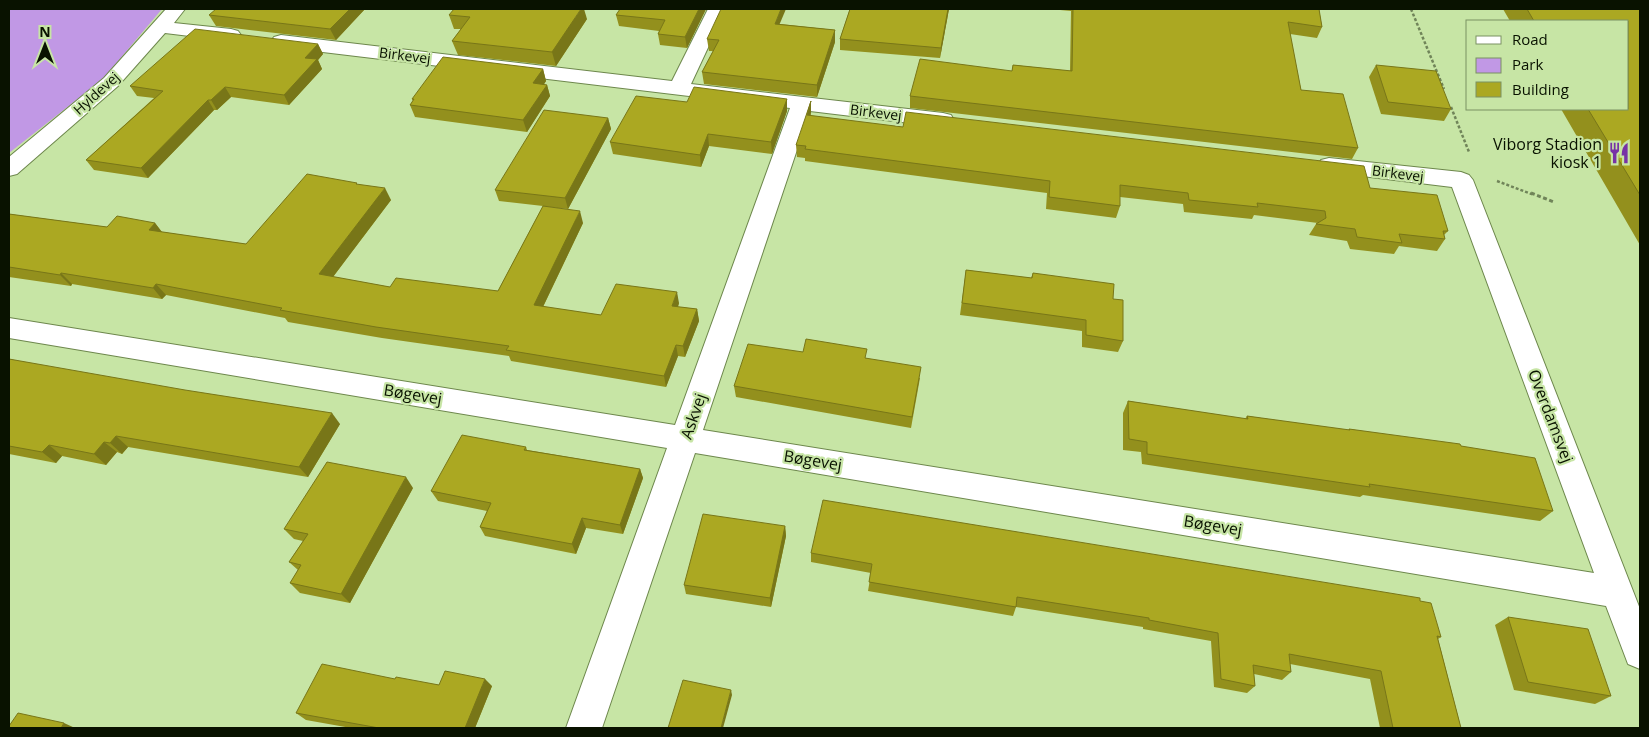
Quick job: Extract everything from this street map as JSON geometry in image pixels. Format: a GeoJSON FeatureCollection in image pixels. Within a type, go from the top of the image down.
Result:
{"type":"FeatureCollection","features":[{"type":"Feature","properties":{"kind":"street","name":"Hyldevej"},"geometry":{"type":"LineString","coordinates":[[9,169],[111,82],[176,9]]}},
{"type":"Feature","properties":{"kind":"street"},"geometry":{"type":"LineString","coordinates":[[679,88],[717,9]]}},
{"type":"Feature","properties":{"kind":"street","name":"Birkevej"},"geometry":{"type":"LineString","coordinates":[[160,27],[959,122]]}},
{"type":"Feature","properties":{"kind":"street","name":"Askvej"},"geometry":{"type":"LineString","coordinates":[[584,728],[802,104]]}},
{"type":"Feature","properties":{"kind":"street","name":"Birkevej"},"geometry":{"type":"LineString","coordinates":[[1314,163],[1469,177]]}},
{"type":"Feature","properties":{"kind":"street","name":"Overdamsvej"},"geometry":{"type":"LineString","coordinates":[[1469,177],[1640,652]]}},
{"type":"Feature","properties":{"kind":"street","name":"Bøgevej"},"geometry":{"type":"LineString","coordinates":[[9,328],[1617,592]]}},
{"type":"Feature","properties":{"kind":"path"},"geometry":{"type":"LineString","coordinates":[[1412,9],[1444,91]]}},
{"type":"Feature","properties":{"kind":"path"},"geometry":{"type":"LineString","coordinates":[[1448,100],[1469,177],[1554,202]]}},
{"type":"Feature","properties":{"kind":"green space"},"geometry":{"type":"Polygon","coordinates":[[[9,9],[162,9],[103,79],[9,153],[9,9]]]}},
{"type":"Feature","properties":{"kind":"building"},"geometry":{"type":"Polygon","coordinates":[[[216,9],[350,9],[330,29],[209,15],[216,9]]]}},
{"type":"Feature","properties":{"kind":"building"},"geometry":{"type":"Polygon","coordinates":[[[454,9],[581,9],[552,52],[452,41],[470,17],[449,15],[454,9]]]}},
{"type":"Feature","properties":{"kind":"building"},"geometry":{"type":"Polygon","coordinates":[[[620,9],[699,9],[685,37],[658,34],[665,20],[616,15],[620,9]]]}},
{"type":"Feature","properties":{"kind":"building"},"geometry":{"type":"Polygon","coordinates":[[[721,9],[781,9],[775,24],[835,30],[817,85],[702,72],[719,40],[707,39],[721,9]]]}},
{"type":"Feature","properties":{"kind":"building"},"geometry":{"type":"Polygon","coordinates":[[[850,9],[948,9],[941,48],[840,39],[850,9]]]}},
{"type":"Feature","properties":{"kind":"building"},"geometry":{"type":"Polygon","coordinates":[[[1073,9],[1319,9],[1322,27],[1288,22],[1301,90],[1343,94],[1358,148],[910,96],[920,59],[1012,71],[1013,65],[1072,71],[1073,9]]]}},
{"type":"Feature","properties":{"kind":"building"},"geometry":{"type":"Polygon","coordinates":[[[1527,9],[1640,9],[1640,195],[1589,110],[1629,110],[1629,20],[1533,20],[1527,9]]]}},
{"type":"Feature","properties":{"kind":"building"},"geometry":{"type":"Polygon","coordinates":[[[195,29],[318,44],[305,58],[317,59],[284,95],[225,87],[211,100],[208,100],[141,168],[86,160],[163,91],[130,86],[195,29]]]}},
{"type":"Feature","properties":{"kind":"building"},"geometry":{"type":"Polygon","coordinates":[[[443,57],[543,69],[533,83],[547,85],[523,120],[410,105],[414,99],[412,99],[443,57]]]}},
{"type":"Feature","properties":{"kind":"building"},"geometry":{"type":"Polygon","coordinates":[[[1376,65],[1436,71],[1451,109],[1388,102],[1376,65]]]}},
{"type":"Feature","properties":{"kind":"building"},"geometry":{"type":"Polygon","coordinates":[[[694,87],[787,99],[771,142],[708,134],[700,155],[610,142],[636,96],[687,102],[694,87]]]}},
{"type":"Feature","properties":{"kind":"building"},"geometry":{"type":"Polygon","coordinates":[[[811,101],[807,115],[903,127],[906,112],[1364,166],[1370,188],[1437,195],[1448,231],[1443,231],[1445,239],[1399,234],[1402,243],[1357,237],[1355,229],[1316,224],[1326,218],[1325,211],[1257,203],[1258,207],[1189,200],[1188,193],[1120,185],[1120,206],[1049,197],[1050,181],[805,149],[806,146],[796,145],[811,101]]]}},
{"type":"Feature","properties":{"kind":"building"},"geometry":{"type":"Polygon","coordinates":[[[544,110],[608,118],[565,198],[495,190],[544,110]]]}},
{"type":"Feature","properties":{"kind":"building"},"geometry":{"type":"Polygon","coordinates":[[[307,174],[385,188],[319,274],[390,287],[396,278],[498,291],[543,206],[580,211],[534,305],[601,315],[616,284],[677,292],[672,306],[697,309],[683,346],[676,345],[664,376],[506,350],[509,346],[376,327],[280,310],[282,308],[156,284],[153,288],[61,273],[60,275],[9,267],[9,214],[107,227],[117,216],[155,223],[149,230],[246,244],[307,174]]]}},
{"type":"Feature","properties":{"kind":"building"},"geometry":{"type":"Polygon","coordinates":[[[966,270],[1032,278],[1033,273],[1114,284],[1113,299],[1123,300],[1123,341],[1086,335],[1086,320],[962,303],[966,270]]]}},
{"type":"Feature","properties":{"kind":"building"},"geometry":{"type":"Polygon","coordinates":[[[806,339],[867,349],[865,358],[921,367],[912,417],[734,386],[748,344],[803,352],[806,339]]]}},
{"type":"Feature","properties":{"kind":"building"},"geometry":{"type":"Polygon","coordinates":[[[9,359],[185,390],[332,413],[299,467],[116,436],[110,443],[104,442],[94,454],[49,445],[42,452],[9,446],[9,359]]]}},
{"type":"Feature","properties":{"kind":"building"},"geometry":{"type":"Polygon","coordinates":[[[1128,401],[1248,419],[1247,416],[1460,444],[1461,446],[1535,458],[1553,511],[1369,484],[1370,487],[1147,454],[1147,442],[1129,439],[1128,401]]]}},
{"type":"Feature","properties":{"kind":"building"},"geometry":{"type":"Polygon","coordinates":[[[462,435],[526,447],[524,450],[640,469],[620,525],[582,518],[572,544],[480,527],[491,503],[431,491],[462,435]]]}},
{"type":"Feature","properties":{"kind":"building"},"geometry":{"type":"Polygon","coordinates":[[[327,462],[406,477],[341,594],[290,583],[301,565],[289,562],[308,534],[284,529],[327,462]]]}},
{"type":"Feature","properties":{"kind":"building"},"geometry":{"type":"Polygon","coordinates":[[[823,500],[1420,598],[1420,601],[1431,603],[1441,637],[1437,636],[1461,728],[1393,728],[1381,671],[1289,654],[1291,672],[1253,665],[1255,686],[1221,679],[1218,633],[1149,620],[1149,618],[1017,597],[1016,607],[869,582],[872,564],[811,553],[823,500]]]}},
{"type":"Feature","properties":{"kind":"building"},"geometry":{"type":"Polygon","coordinates":[[[703,514],[785,526],[770,598],[684,585],[703,514]]]}},
{"type":"Feature","properties":{"kind":"building"},"geometry":{"type":"Polygon","coordinates":[[[1508,617],[1588,629],[1611,696],[1528,682],[1508,617]]]}},
{"type":"Feature","properties":{"kind":"building"},"geometry":{"type":"Polygon","coordinates":[[[322,664],[395,679],[396,677],[439,685],[445,671],[485,679],[465,728],[379,728],[296,713],[322,664]]]}},
{"type":"Feature","properties":{"kind":"building"},"geometry":{"type":"Polygon","coordinates":[[[683,680],[731,690],[721,728],[668,728],[683,680]]]}},
{"type":"Feature","properties":{"kind":"building"},"geometry":{"type":"Polygon","coordinates":[[[18,713],[64,723],[61,728],[9,728],[18,713]]]}},
{"type":"Feature","properties":{"kind":"place","name":"Viborg Stadion kiosk 1"},"geometry":{"type":"Point","coordinates":[1619,153]}}]}
